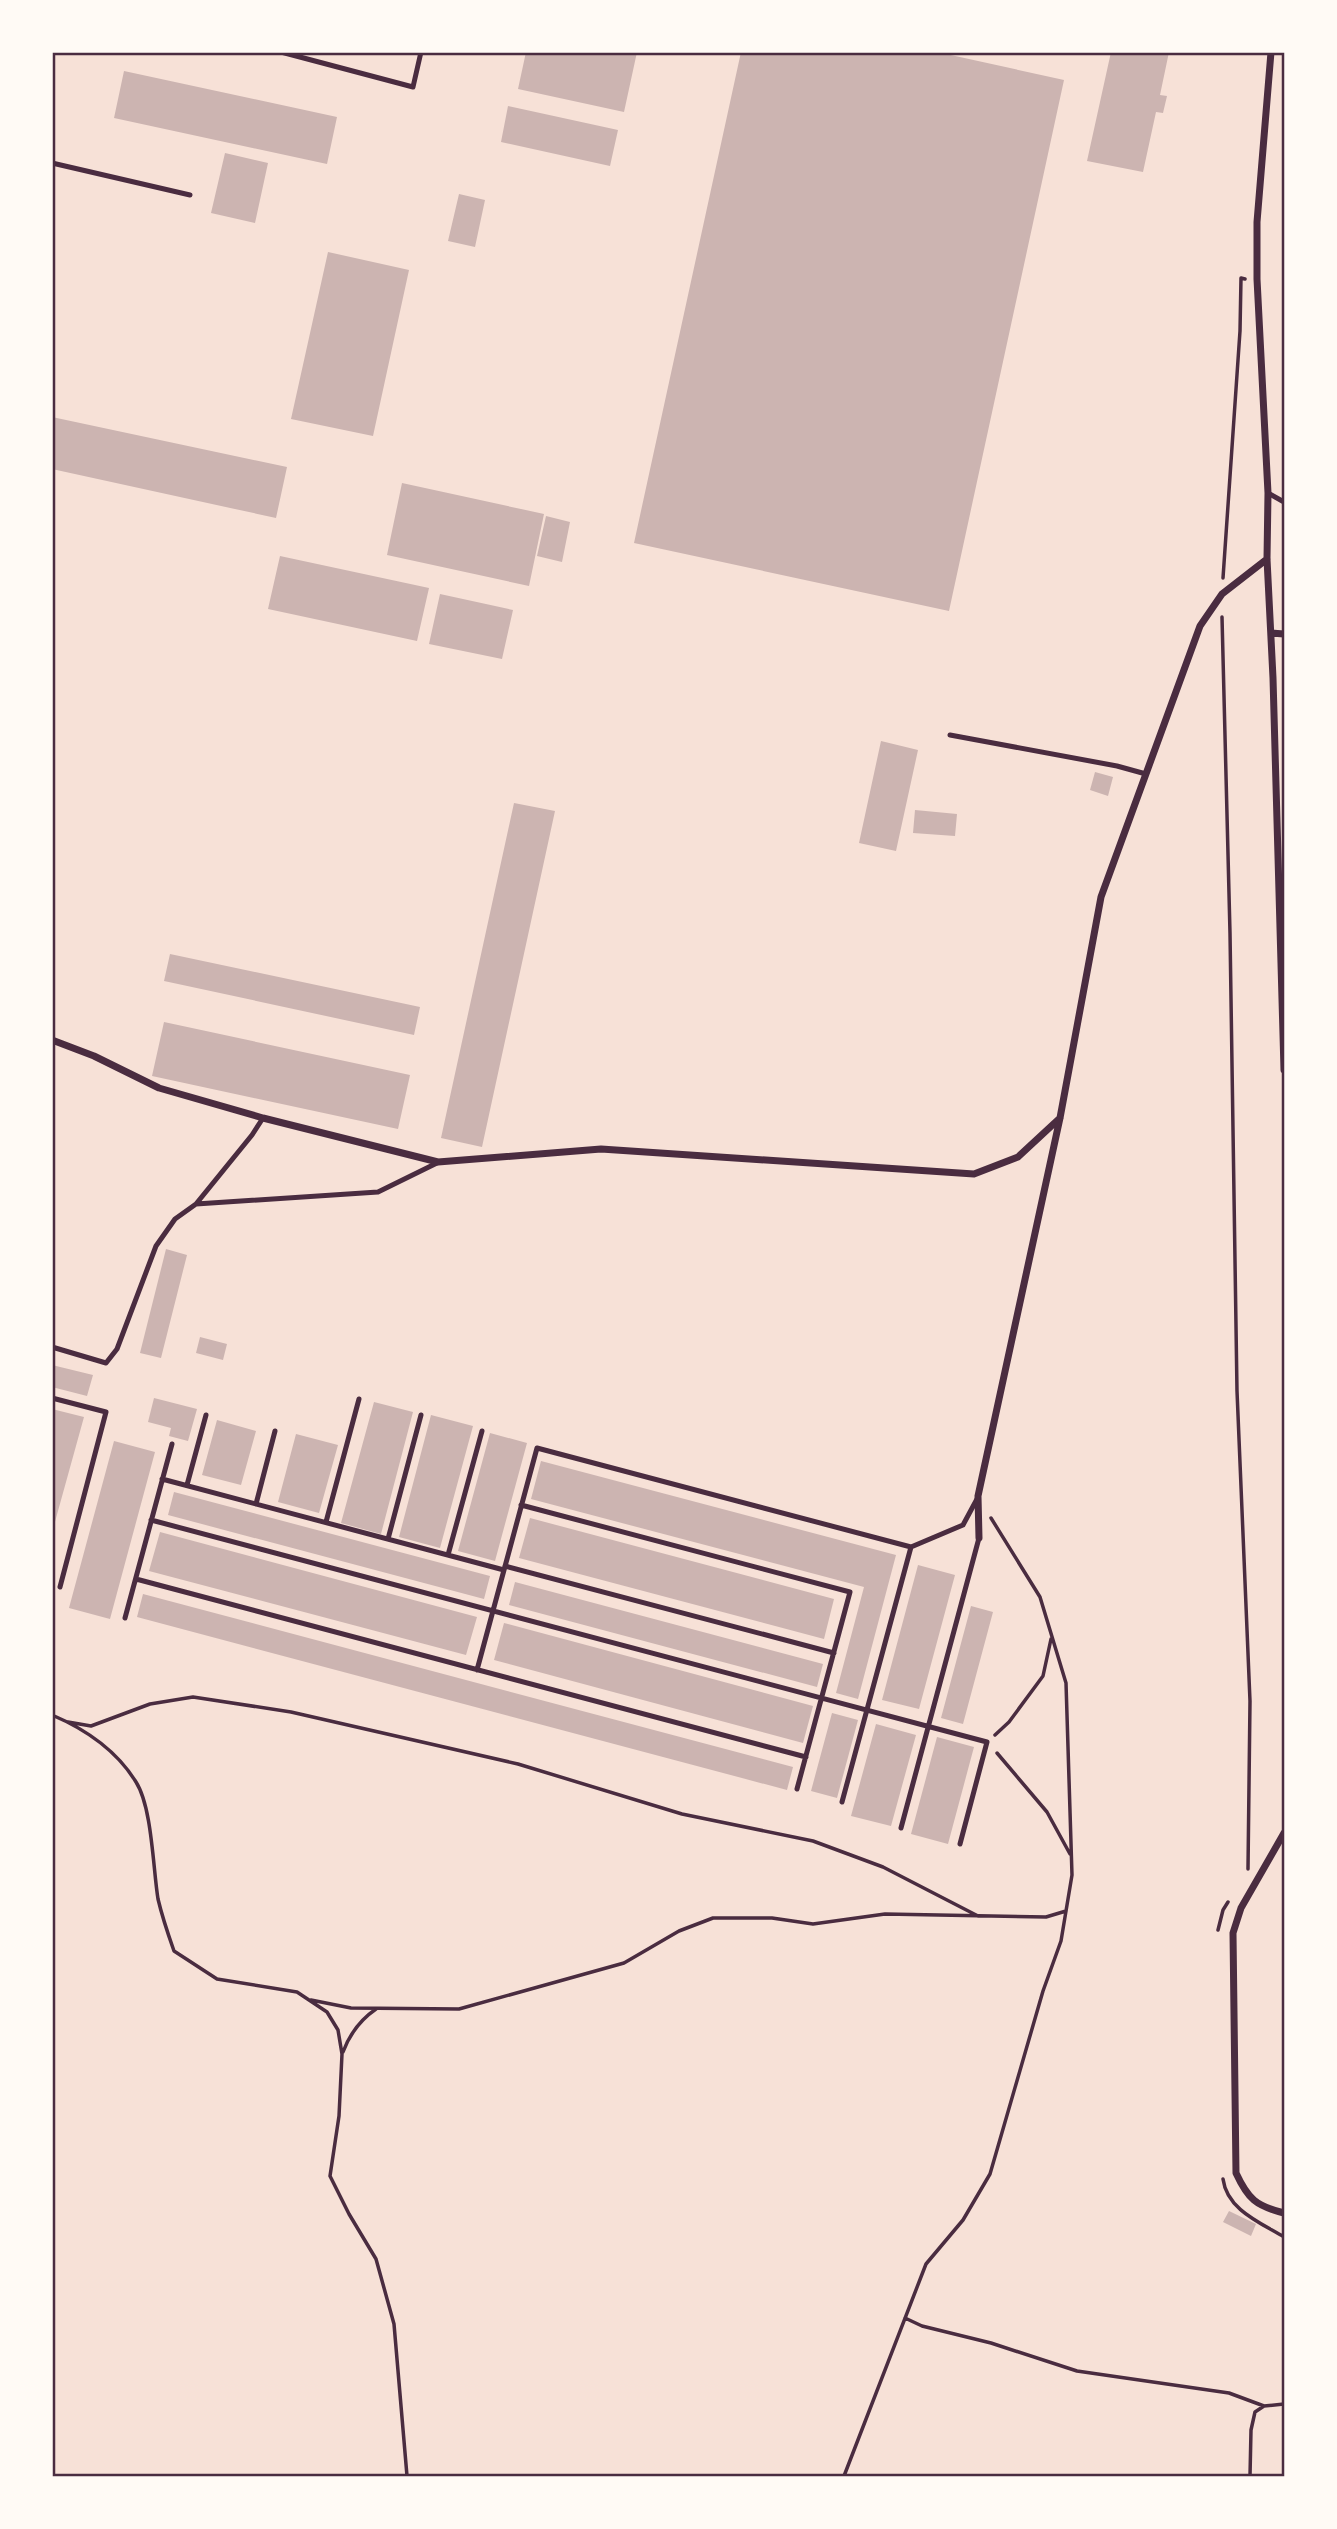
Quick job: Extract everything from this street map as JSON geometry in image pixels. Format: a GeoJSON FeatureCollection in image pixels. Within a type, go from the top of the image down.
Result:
{"type":"FeatureCollection","features":[{"type":"Feature","properties":{"kind":"street"},"geometry":{"type":"LineString","coordinates":[[1271,52],[1257,222],[1257,279],[1268,493],[1267,559],[1284,1070]]}},
{"type":"Feature","properties":{"kind":"street"},"geometry":{"type":"LineString","coordinates":[[979,1538],[978,1496],[1060,1118],[1101,897],[1200,626],[1222,594],[1267,559]]}},
{"type":"Feature","properties":{"kind":"street"},"geometry":{"type":"LineString","coordinates":[[1271,633],[1284,634]]}},
{"type":"Feature","properties":{"kind":"street"},"geometry":{"type":"LineString","coordinates":[[52,1040],[94,1056],[159,1088],[263,1118],[438,1162],[601,1149],[974,1174],[1018,1157],[1060,1118]]}},
{"type":"Feature","properties":{"kind":"street"},"geometry":{"type":"LineString","coordinates":[[1284,1833],[1241,1908],[1233,1933],[1232,1979],[1236,2173],[1245,2194],[1268,2209],[1284,2213]]}},
{"type":"Feature","properties":{"kind":"lane"},"geometry":{"type":"LineString","coordinates":[[281,52],[413,87],[421,52]]}},
{"type":"Feature","properties":{"kind":"lane"},"geometry":{"type":"LineString","coordinates":[[52,163],[190,195]]}},
{"type":"Feature","properties":{"kind":"lane"},"geometry":{"type":"LineString","coordinates":[[1268,493],[1284,502]]}},
{"type":"Feature","properties":{"kind":"lane"},"geometry":{"type":"LineString","coordinates":[[950,735],[1117,766],[1146,774]]}},
{"type":"Feature","properties":{"kind":"lane"},"geometry":{"type":"LineString","coordinates":[[52,1348],[106,1363],[117,1349],[156,1246],[175,1219],[196,1204],[263,1118]]}},
{"type":"Feature","properties":{"kind":"lane"},"geometry":{"type":"LineString","coordinates":[[196,1204],[378,1192],[438,1162]]}},
{"type":"Feature","properties":{"kind":"lane"},"geometry":{"type":"LineString","coordinates":[[52,1398],[106,1412],[60,1587]]}},
{"type":"Feature","properties":{"kind":"lane"},"geometry":{"type":"LineString","coordinates":[[326,1522],[359,1399]]}},
{"type":"Feature","properties":{"kind":"lane"},"geometry":{"type":"LineString","coordinates":[[187,1485],[205,1415]]}},
{"type":"Feature","properties":{"kind":"lane"},"geometry":{"type":"LineString","coordinates":[[388,1539],[421,1415]]}},
{"type":"Feature","properties":{"kind":"lane"},"geometry":{"type":"LineString","coordinates":[[256,1504],[275,1431]]}},
{"type":"Feature","properties":{"kind":"lane"},"geometry":{"type":"LineString","coordinates":[[448,1555],[482,1431]]}},
{"type":"Feature","properties":{"kind":"lane"},"geometry":{"type":"LineString","coordinates":[[125,1618],[172,1444]]}},
{"type":"Feature","properties":{"kind":"lane"},"geometry":{"type":"LineString","coordinates":[[477,1670],[537,1448],[911,1547],[963,1525],[978,1496]]}},
{"type":"Feature","properties":{"kind":"lane"},"geometry":{"type":"LineString","coordinates":[[162,1479],[834,1653]]}},
{"type":"Feature","properties":{"kind":"lane"},"geometry":{"type":"LineString","coordinates":[[521,1505],[850,1592],[797,1789]]}},
{"type":"Feature","properties":{"kind":"lane"},"geometry":{"type":"LineString","coordinates":[[152,1520],[987,1742],[960,1844]]}},
{"type":"Feature","properties":{"kind":"lane"},"geometry":{"type":"LineString","coordinates":[[901,1828],[979,1538]]}},
{"type":"Feature","properties":{"kind":"lane"},"geometry":{"type":"LineString","coordinates":[[842,1802],[911,1547]]}},
{"type":"Feature","properties":{"kind":"lane"},"geometry":{"type":"LineString","coordinates":[[136,1579],[806,1757]]}},
{"type":"Feature","properties":{"kind":"path"},"geometry":{"type":"LineString","coordinates":[[1248,1875],[1250,1701],[1237,1391],[1230,906],[1222,594],[1240,331],[1241,278],[1257,279]]}},
{"type":"Feature","properties":{"kind":"path"},"geometry":{"type":"LineString","coordinates":[[844,2476],[926,2264],[963,2220],[990,2174],[1043,1991],[1061,1941],[1072,1874],[1066,1683],[1040,1597],[978,1496]]}},
{"type":"Feature","properties":{"kind":"path"},"geometry":{"type":"LineString","coordinates":[[1044,1610],[1051,1637],[1043,1676],[1009,1722],[987,1742],[1047,1812],[1072,1856]]}},
{"type":"Feature","properties":{"kind":"path"},"geometry":{"type":"LineString","coordinates":[[68,1722],[91,1726],[150,1704],[193,1697],[290,1712],[518,1764],[682,1814],[813,1841],[883,1867],[978,1916]]}},
{"type":"Feature","properties":{"kind":"path"},"geometry":{"type":"LineString","coordinates":[[52,1715],[108,1748],[137,1783],[146,1813],[159,1902],[174,1951],[217,1979],[297,1993],[327,2012],[338,2030],[342,2054],[339,2116],[330,2176],[376,2259],[394,2324],[407,2476]]}},
{"type":"Feature","properties":{"kind":"path"},"geometry":{"type":"LineString","coordinates":[[1219,1941],[1218,1927],[1231,1896]]}},
{"type":"Feature","properties":{"kind":"path"},"geometry":{"type":"LineString","coordinates":[[307,1999],[351,2008],[460,2009],[624,1963],[680,1931],[713,1918],[772,1918],[813,1924],[885,1914],[1046,1917],[1066,1911]]}},
{"type":"Feature","properties":{"kind":"path"},"geometry":{"type":"LineString","coordinates":[[342,2054],[348,2037],[363,2018],[377,2008]]}},
{"type":"Feature","properties":{"kind":"path"},"geometry":{"type":"LineString","coordinates":[[1222,2170],[1224,2186],[1241,2211],[1284,2237]]}},
{"type":"Feature","properties":{"kind":"path"},"geometry":{"type":"LineString","coordinates":[[905,2318],[922,2326],[991,2343],[1077,2371],[1229,2393],[1264,2406],[1284,2404]]}},
{"type":"Feature","properties":{"kind":"path"},"geometry":{"type":"LineString","coordinates":[[1250,2476],[1251,2430],[1255,2412],[1264,2406]]}},
{"type":"Feature","properties":{"kind":"building"},"geometry":{"type":"Polygon","coordinates":[[[526,52],[637,52],[624,112],[518,89],[526,52]]]}},
{"type":"Feature","properties":{"kind":"building"},"geometry":{"type":"Polygon","coordinates":[[[741,52],[937,52],[1064,80],[949,611],[634,543],[741,52]]]}},
{"type":"Feature","properties":{"kind":"building"},"geometry":{"type":"Polygon","coordinates":[[[1111,52],[1169,52],[1160,95],[1167,96],[1163,113],[1156,112],[1143,172],[1087,161],[1111,52]]]}},
{"type":"Feature","properties":{"kind":"building"},"geometry":{"type":"Polygon","coordinates":[[[124,71],[337,117],[327,164],[114,118],[124,71]]]}},
{"type":"Feature","properties":{"kind":"building"},"geometry":{"type":"Polygon","coordinates":[[[508,106],[618,130],[610,166],[501,142],[508,106]]]}},
{"type":"Feature","properties":{"kind":"building"},"geometry":{"type":"Polygon","coordinates":[[[225,153],[268,163],[255,223],[211,213],[225,153]]]}},
{"type":"Feature","properties":{"kind":"building"},"geometry":{"type":"Polygon","coordinates":[[[459,194],[485,200],[475,247],[448,241],[459,194]]]}},
{"type":"Feature","properties":{"kind":"building"},"geometry":{"type":"Polygon","coordinates":[[[328,252],[409,270],[373,436],[291,419],[328,252]]]}},
{"type":"Feature","properties":{"kind":"building"},"geometry":{"type":"Polygon","coordinates":[[[52,417],[287,467],[276,518],[52,469],[52,417]]]}},
{"type":"Feature","properties":{"kind":"building"},"geometry":{"type":"Polygon","coordinates":[[[402,483],[544,514],[529,586],[387,555],[402,483]]]}},
{"type":"Feature","properties":{"kind":"building"},"geometry":{"type":"Polygon","coordinates":[[[546,516],[570,522],[562,562],[537,556],[546,516]]]}},
{"type":"Feature","properties":{"kind":"building"},"geometry":{"type":"Polygon","coordinates":[[[280,556],[429,588],[417,641],[268,609],[280,556]]]}},
{"type":"Feature","properties":{"kind":"building"},"geometry":{"type":"Polygon","coordinates":[[[440,594],[513,610],[502,659],[429,644],[440,594]]]}},
{"type":"Feature","properties":{"kind":"building"},"geometry":{"type":"Polygon","coordinates":[[[881,741],[918,750],[896,851],[859,843],[881,741]]]}},
{"type":"Feature","properties":{"kind":"building"},"geometry":{"type":"Polygon","coordinates":[[[1095,772],[1113,777],[1108,796],[1090,790],[1095,772]]]}},
{"type":"Feature","properties":{"kind":"building"},"geometry":{"type":"Polygon","coordinates":[[[514,803],[555,811],[482,1147],[441,1138],[514,803]]]}},
{"type":"Feature","properties":{"kind":"building"},"geometry":{"type":"Polygon","coordinates":[[[915,810],[957,814],[955,836],[913,833],[915,810]]]}},
{"type":"Feature","properties":{"kind":"building"},"geometry":{"type":"Polygon","coordinates":[[[170,954],[420,1007],[414,1035],[164,981],[170,954]]]}},
{"type":"Feature","properties":{"kind":"building"},"geometry":{"type":"Polygon","coordinates":[[[164,1022],[410,1075],[398,1129],[152,1076],[164,1022]]]}},
{"type":"Feature","properties":{"kind":"building"},"geometry":{"type":"Polygon","coordinates":[[[166,1249],[187,1255],[161,1358],[140,1353],[166,1249]]]}},
{"type":"Feature","properties":{"kind":"building"},"geometry":{"type":"Polygon","coordinates":[[[200,1337],[227,1344],[223,1360],[196,1353],[200,1337]]]}},
{"type":"Feature","properties":{"kind":"building"},"geometry":{"type":"Polygon","coordinates":[[[52,1365],[93,1375],[87,1396],[52,1387],[52,1365]]]}},
{"type":"Feature","properties":{"kind":"building"},"geometry":{"type":"Polygon","coordinates":[[[154,1398],[197,1409],[188,1441],[169,1436],[171,1428],[148,1422],[154,1398]]]}},
{"type":"Feature","properties":{"kind":"building"},"geometry":{"type":"Polygon","coordinates":[[[374,1402],[413,1412],[381,1534],[341,1523],[374,1402]]]}},
{"type":"Feature","properties":{"kind":"building"},"geometry":{"type":"Polygon","coordinates":[[[52,1409],[84,1417],[53,1529],[52,1529],[52,1409]]]}},
{"type":"Feature","properties":{"kind":"building"},"geometry":{"type":"Polygon","coordinates":[[[431,1415],[473,1426],[440,1548],[399,1537],[431,1415]]]}},
{"type":"Feature","properties":{"kind":"building"},"geometry":{"type":"Polygon","coordinates":[[[217,1420],[256,1431],[241,1485],[202,1475],[217,1420]]]}},
{"type":"Feature","properties":{"kind":"building"},"geometry":{"type":"Polygon","coordinates":[[[490,1433],[527,1443],[495,1561],[458,1551],[490,1433]]]}},
{"type":"Feature","properties":{"kind":"building"},"geometry":{"type":"Polygon","coordinates":[[[296,1434],[338,1445],[319,1513],[278,1502],[296,1434]]]}},
{"type":"Feature","properties":{"kind":"building"},"geometry":{"type":"Polygon","coordinates":[[[114,1441],[155,1452],[110,1619],[69,1608],[114,1441]]]}},
{"type":"Feature","properties":{"kind":"building"},"geometry":{"type":"Polygon","coordinates":[[[541,1461],[896,1555],[858,1699],[836,1693],[864,1587],[531,1499],[541,1461]]]}},
{"type":"Feature","properties":{"kind":"building"},"geometry":{"type":"Polygon","coordinates":[[[174,1492],[490,1576],[484,1599],[168,1515],[174,1492]]]}},
{"type":"Feature","properties":{"kind":"building"},"geometry":{"type":"Polygon","coordinates":[[[530,1518],[834,1599],[824,1639],[519,1558],[530,1518]]]}},
{"type":"Feature","properties":{"kind":"building"},"geometry":{"type":"Polygon","coordinates":[[[160,1532],[477,1617],[466,1655],[149,1571],[160,1532]]]}},
{"type":"Feature","properties":{"kind":"building"},"geometry":{"type":"Polygon","coordinates":[[[918,1565],[955,1575],[919,1709],[882,1700],[918,1565]]]}},
{"type":"Feature","properties":{"kind":"building"},"geometry":{"type":"Polygon","coordinates":[[[515,1582],[823,1664],[817,1687],[509,1605],[515,1582]]]}},
{"type":"Feature","properties":{"kind":"building"},"geometry":{"type":"Polygon","coordinates":[[[143,1594],[793,1767],[787,1790],[137,1617],[143,1594]]]}},
{"type":"Feature","properties":{"kind":"building"},"geometry":{"type":"Polygon","coordinates":[[[971,1606],[993,1612],[963,1724],[941,1718],[971,1606]]]}},
{"type":"Feature","properties":{"kind":"building"},"geometry":{"type":"Polygon","coordinates":[[[504,1623],[813,1706],[803,1743],[494,1660],[504,1623]]]}},
{"type":"Feature","properties":{"kind":"building"},"geometry":{"type":"Polygon","coordinates":[[[832,1713],[858,1720],[837,1798],[811,1791],[832,1713]]]}},
{"type":"Feature","properties":{"kind":"building"},"geometry":{"type":"Polygon","coordinates":[[[876,1724],[916,1735],[891,1826],[851,1816],[876,1724]]]}},
{"type":"Feature","properties":{"kind":"building"},"geometry":{"type":"Polygon","coordinates":[[[937,1737],[974,1747],[948,1844],[911,1834],[937,1737]]]}},
{"type":"Feature","properties":{"kind":"building"},"geometry":{"type":"Polygon","coordinates":[[[1229,2211],[1256,2224],[1251,2236],[1223,2222],[1229,2211]]]}}]}
